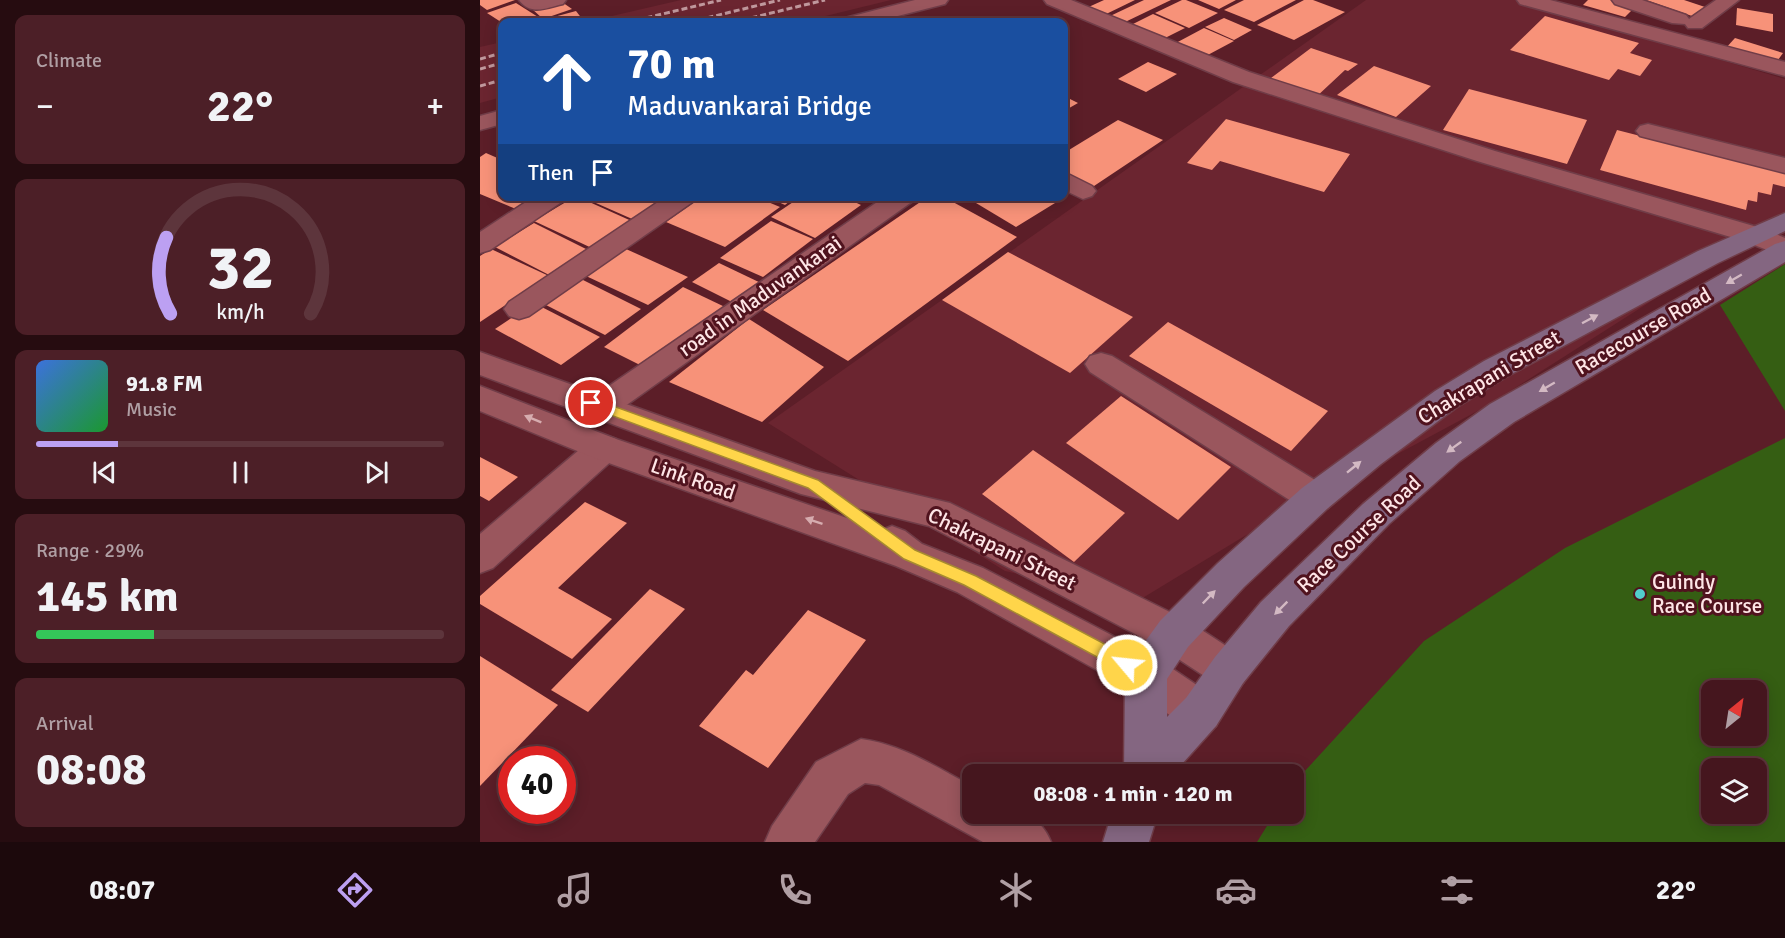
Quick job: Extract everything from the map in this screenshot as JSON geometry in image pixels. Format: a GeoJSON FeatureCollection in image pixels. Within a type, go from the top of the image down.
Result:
{"type":"FeatureCollection","features":[{"type":"Feature","properties":{"kind":"main road"},"geometry":{"type":"LineString","coordinates":[[1754,235],[1785,221]]}},
{"type":"Feature","properties":{"kind":"main road","name":"Chakrapani Street"},"geometry":{"type":"LineString","coordinates":[[1146,675],[1174,634],[1231,575],[1315,498],[1446,399],[1495,369],[1754,235]]}},
{"type":"Feature","properties":{"kind":"main road","name":"Racecourse Road"},"geometry":{"type":"LineString","coordinates":[[1502,413],[1785,249]]}},
{"type":"Feature","properties":{"kind":"main road","name":"Race Course Road"},"geometry":{"type":"LineString","coordinates":[[1154,764],[1201,712],[1229,670],[1275,614],[1376,514],[1448,452],[1502,413]]}},
{"type":"Feature","properties":{"kind":"main road"},"geometry":{"type":"LineString","coordinates":[[1146,675],[1147,764]]}},
{"type":"Feature","properties":{"kind":"main road"},"geometry":{"type":"LineString","coordinates":[[1126,842],[1132,824]]}},
{"type":"Feature","properties":{"kind":"street"},"geometry":{"type":"LineString","coordinates":[[529,0],[535,5],[556,0]]}},
{"type":"Feature","properties":{"kind":"street"},"geometry":{"type":"LineString","coordinates":[[868,18],[938,0]]}},
{"type":"Feature","properties":{"kind":"street"},"geometry":{"type":"LineString","coordinates":[[1054,0],[1241,77],[1486,156],[1754,235],[1785,249]]}},
{"type":"Feature","properties":{"kind":"street"},"geometry":{"type":"LineString","coordinates":[[1527,0],[1785,69]]}},
{"type":"Feature","properties":{"kind":"street"},"geometry":{"type":"LineString","coordinates":[[1622,0],[1718,30]]}},
{"type":"Feature","properties":{"kind":"street"},"geometry":{"type":"LineString","coordinates":[[1695,24],[1719,2]]}},
{"type":"Feature","properties":{"kind":"street"},"geometry":{"type":"LineString","coordinates":[[480,123],[498,118]]}},
{"type":"Feature","properties":{"kind":"street"},"geometry":{"type":"LineString","coordinates":[[1648,131],[1785,166]]}},
{"type":"Feature","properties":{"kind":"street"},"geometry":{"type":"LineString","coordinates":[[480,244],[546,201]]}},
{"type":"Feature","properties":{"kind":"street"},"geometry":{"type":"LineString","coordinates":[[519,309],[678,201]]}},
{"type":"Feature","properties":{"kind":"street","name":"road in Maduvankarai"},"geometry":{"type":"LineString","coordinates":[[617,396],[897,201]]}},
{"type":"Feature","properties":{"kind":"street"},"geometry":{"type":"LineString","coordinates":[[480,346],[937,513]]}},
{"type":"Feature","properties":{"kind":"street"},"geometry":{"type":"LineString","coordinates":[[480,363],[813,484]]}},
{"type":"Feature","properties":{"kind":"street"},"geometry":{"type":"LineString","coordinates":[[1101,363],[1315,498]]}},
{"type":"Feature","properties":{"kind":"street","name":"Link Road"},"geometry":{"type":"LineString","coordinates":[[480,398],[604,448],[909,555]]}},
{"type":"Feature","properties":{"kind":"street"},"geometry":{"type":"LineString","coordinates":[[480,557],[604,448]]}},
{"type":"Feature","properties":{"kind":"street","name":"Chakrapani Street"},"geometry":{"type":"LineString","coordinates":[[813,484],[937,513],[1174,634],[1229,670]]}},
{"type":"Feature","properties":{"kind":"street","name":"Chakrapani Street"},"geometry":{"type":"LineString","coordinates":[[813,484],[909,555],[970,580],[1146,675],[1201,712]]}},
{"type":"Feature","properties":{"kind":"street"},"geometry":{"type":"LineString","coordinates":[[788,842],[832,778],[861,761],[884,764],[962,805]]}},
{"type":"Feature","properties":{"kind":"street"},"geometry":{"type":"LineString","coordinates":[[996,824],[1028,842]]}},
{"type":"Feature","properties":{"kind":"shaded area"},"geometry":{"type":"Polygon","coordinates":[[[681,0],[891,0],[817,18],[603,18],[681,0]]]}},
{"type":"Feature","properties":{"kind":"shaded area"},"geometry":{"type":"Polygon","coordinates":[[[1366,0],[1518,0],[1785,79],[1785,222],[1733,249],[1485,407],[1243,537],[1136,602],[1005,571],[768,423],[1366,0]]]}},
{"type":"Feature","properties":{"kind":"shaded area"},"geometry":{"type":"Polygon","coordinates":[[[498,43],[498,98],[480,103],[480,47],[498,43]]]}},
{"type":"Feature","properties":{"kind":"green space"},"geometry":{"type":"Polygon","coordinates":[[[1785,264],[1785,411],[1720,305],[1785,264]]]}},
{"type":"Feature","properties":{"kind":"green space","name":"Guindy Race Course"},"geometry":{"type":"Polygon","coordinates":[[[1785,438],[1785,842],[1257,842],[1268,824],[1304,824],[1304,772],[1424,641],[1565,548],[1785,438]]]}},
{"type":"Feature","properties":{"kind":"building"},"geometry":{"type":"Polygon","coordinates":[[[480,0],[515,0],[487,10],[480,5],[480,0]]]}},
{"type":"Feature","properties":{"kind":"building"},"geometry":{"type":"Polygon","coordinates":[[[559,0],[572,9],[542,18],[531,8],[559,0]]]}},
{"type":"Feature","properties":{"kind":"building"},"geometry":{"type":"Polygon","coordinates":[[[1104,0],[1135,0],[1098,18],[1082,10],[1104,0]]]}},
{"type":"Feature","properties":{"kind":"building"},"geometry":{"type":"Polygon","coordinates":[[[1144,0],[1171,0],[1123,23],[1108,17],[1144,0]]]}},
{"type":"Feature","properties":{"kind":"building"},"geometry":{"type":"Polygon","coordinates":[[[1182,0],[1218,13],[1189,28],[1155,13],[1182,0]]]}},
{"type":"Feature","properties":{"kind":"building"},"geometry":{"type":"Polygon","coordinates":[[[1198,0],[1236,0],[1219,9],[1198,0]]]}},
{"type":"Feature","properties":{"kind":"building"},"geometry":{"type":"Polygon","coordinates":[[[1244,0],[1296,0],[1254,22],[1224,10],[1244,0]]]}},
{"type":"Feature","properties":{"kind":"building"},"geometry":{"type":"Polygon","coordinates":[[[1304,0],[1313,0],[1345,12],[1294,40],[1257,25],[1304,0]]]}},
{"type":"Feature","properties":{"kind":"building"},"geometry":{"type":"Polygon","coordinates":[[[1588,0],[1610,0],[1635,7],[1625,17],[1583,5],[1588,0]]]}},
{"type":"Feature","properties":{"kind":"building"},"geometry":{"type":"Polygon","coordinates":[[[1646,0],[1684,0],[1705,7],[1692,16],[1646,0]]]}},
{"type":"Feature","properties":{"kind":"building"},"geometry":{"type":"Polygon","coordinates":[[[516,3],[540,18],[498,18],[498,20],[487,13],[516,3]]]}},
{"type":"Feature","properties":{"kind":"building"},"geometry":{"type":"Polygon","coordinates":[[[1737,8],[1773,14],[1773,32],[1736,25],[1737,8]]]}},
{"type":"Feature","properties":{"kind":"building"},"geometry":{"type":"Polygon","coordinates":[[[576,11],[581,18],[550,18],[576,11]]]}},
{"type":"Feature","properties":{"kind":"building"},"geometry":{"type":"Polygon","coordinates":[[[1153,14],[1185,28],[1161,40],[1129,26],[1153,14]]]}},
{"type":"Feature","properties":{"kind":"building"},"geometry":{"type":"Polygon","coordinates":[[[1545,16],[1639,43],[1630,53],[1652,60],[1640,76],[1618,69],[1609,80],[1510,50],[1545,16]]]}},
{"type":"Feature","properties":{"kind":"building"},"geometry":{"type":"Polygon","coordinates":[[[1224,18],[1252,30],[1234,40],[1205,27],[1224,18]]]}},
{"type":"Feature","properties":{"kind":"building"},"geometry":{"type":"Polygon","coordinates":[[[1204,28],[1234,41],[1204,57],[1174,44],[1204,28]]]}},
{"type":"Feature","properties":{"kind":"building"},"geometry":{"type":"Polygon","coordinates":[[[1735,38],[1783,53],[1775,64],[1725,49],[1735,38]]]}},
{"type":"Feature","properties":{"kind":"building"},"geometry":{"type":"Polygon","coordinates":[[[1311,48],[1358,64],[1348,71],[1345,70],[1315,98],[1267,81],[1311,48]]]}},
{"type":"Feature","properties":{"kind":"building"},"geometry":{"type":"Polygon","coordinates":[[[1148,62],[1177,74],[1146,92],[1118,79],[1148,62]]]}},
{"type":"Feature","properties":{"kind":"building"},"geometry":{"type":"Polygon","coordinates":[[[1374,66],[1431,86],[1396,117],[1337,95],[1374,66]]]}},
{"type":"Feature","properties":{"kind":"building"},"geometry":{"type":"Polygon","coordinates":[[[1469,89],[1587,120],[1567,164],[1443,130],[1469,89]]]}},
{"type":"Feature","properties":{"kind":"building"},"geometry":{"type":"Polygon","coordinates":[[[1068,98],[1078,103],[1068,109],[1068,98]]]}},
{"type":"Feature","properties":{"kind":"building"},"geometry":{"type":"Polygon","coordinates":[[[1226,119],[1350,154],[1324,192],[1220,161],[1212,170],[1187,163],[1226,119]]]}},
{"type":"Feature","properties":{"kind":"building"},"geometry":{"type":"Polygon","coordinates":[[[1118,120],[1163,140],[1091,188],[1068,176],[1068,151],[1118,120]]]}},
{"type":"Feature","properties":{"kind":"building"},"geometry":{"type":"Polygon","coordinates":[[[1617,130],[1785,173],[1785,187],[1773,184],[1771,195],[1758,192],[1757,202],[1748,200],[1746,210],[1600,170],[1617,130]]]}},
{"type":"Feature","properties":{"kind":"building"},"geometry":{"type":"Polygon","coordinates":[[[486,153],[498,158],[498,201],[529,201],[516,209],[480,194],[480,157],[486,153]]]}},
{"type":"Feature","properties":{"kind":"building"},"geometry":{"type":"Polygon","coordinates":[[[568,201],[587,201],[636,223],[596,250],[534,221],[568,201]]]}},
{"type":"Feature","properties":{"kind":"building"},"geometry":{"type":"Polygon","coordinates":[[[591,201],[662,201],[639,222],[591,201]]]}},
{"type":"Feature","properties":{"kind":"building"},"geometry":{"type":"Polygon","coordinates":[[[696,201],[766,201],[780,207],[725,247],[666,222],[696,201]]]}},
{"type":"Feature","properties":{"kind":"building"},"geometry":{"type":"Polygon","coordinates":[[[776,201],[790,201],[785,205],[776,201]]]}},
{"type":"Feature","properties":{"kind":"building"},"geometry":{"type":"Polygon","coordinates":[[[795,201],[853,201],[861,205],[815,238],[771,217],[795,201]]]}},
{"type":"Feature","properties":{"kind":"building"},"geometry":{"type":"Polygon","coordinates":[[[922,201],[951,201],[1017,237],[848,361],[763,310],[922,201]]]}},
{"type":"Feature","properties":{"kind":"building"},"geometry":{"type":"Polygon","coordinates":[[[979,201],[1052,201],[1055,203],[1016,227],[976,203],[979,201]]]}},
{"type":"Feature","properties":{"kind":"building"},"geometry":{"type":"Polygon","coordinates":[[[771,221],[813,239],[763,277],[720,258],[771,221]]]}},
{"type":"Feature","properties":{"kind":"building"},"geometry":{"type":"Polygon","coordinates":[[[534,223],[592,252],[553,277],[495,247],[534,223]]]}},
{"type":"Feature","properties":{"kind":"building"},"geometry":{"type":"Polygon","coordinates":[[[491,249],[549,276],[480,322],[480,256],[491,249]]]}},
{"type":"Feature","properties":{"kind":"building"},"geometry":{"type":"Polygon","coordinates":[[[626,249],[688,277],[648,305],[586,276],[626,249]]]}},
{"type":"Feature","properties":{"kind":"building"},"geometry":{"type":"Polygon","coordinates":[[[1008,252],[1133,317],[1070,373],[942,300],[1008,252]]]}},
{"type":"Feature","properties":{"kind":"building"},"geometry":{"type":"Polygon","coordinates":[[[719,263],[765,285],[738,305],[692,282],[719,263]]]}},
{"type":"Feature","properties":{"kind":"building"},"geometry":{"type":"Polygon","coordinates":[[[579,278],[641,309],[605,335],[542,303],[579,278]]]}},
{"type":"Feature","properties":{"kind":"building"},"geometry":{"type":"Polygon","coordinates":[[[683,287],[725,307],[646,368],[604,347],[683,287]]]}},
{"type":"Feature","properties":{"kind":"building"},"geometry":{"type":"Polygon","coordinates":[[[534,303],[600,337],[561,365],[495,329],[534,303]]]}},
{"type":"Feature","properties":{"kind":"building"},"geometry":{"type":"Polygon","coordinates":[[[749,319],[824,367],[762,422],[669,382],[749,319]]]}},
{"type":"Feature","properties":{"kind":"building"},"geometry":{"type":"Polygon","coordinates":[[[1168,322],[1328,411],[1291,451],[1129,356],[1168,322]]]}},
{"type":"Feature","properties":{"kind":"building"},"geometry":{"type":"Polygon","coordinates":[[[1121,396],[1231,467],[1178,520],[1066,443],[1121,396]]]}},
{"type":"Feature","properties":{"kind":"building"},"geometry":{"type":"Polygon","coordinates":[[[1033,450],[1125,513],[1074,562],[982,494],[1033,450]]]}},
{"type":"Feature","properties":{"kind":"building"},"geometry":{"type":"Polygon","coordinates":[[[480,457],[518,477],[489,501],[480,496],[480,457]]]}},
{"type":"Feature","properties":{"kind":"building"},"geometry":{"type":"Polygon","coordinates":[[[585,502],[627,523],[558,588],[612,619],[572,659],[480,604],[480,596],[585,502]]]}},
{"type":"Feature","properties":{"kind":"building"},"geometry":{"type":"Polygon","coordinates":[[[650,589],[685,609],[588,712],[551,690],[650,589]]]}},
{"type":"Feature","properties":{"kind":"building"},"geometry":{"type":"Polygon","coordinates":[[[808,610],[866,640],[768,768],[699,726],[746,670],[753,675],[808,610]]]}},
{"type":"Feature","properties":{"kind":"building"},"geometry":{"type":"Polygon","coordinates":[[[480,656],[558,705],[519,746],[498,746],[498,767],[480,786],[480,656]]]}},
{"type":"Feature","properties":{"kind":"railway"},"geometry":{"type":"LineString","coordinates":[[646,18],[721,0]]}},
{"type":"Feature","properties":{"kind":"railway"},"geometry":{"type":"LineString","coordinates":[[706,18],[780,0]]}},
{"type":"Feature","properties":{"kind":"railway"},"geometry":{"type":"LineString","coordinates":[[751,18],[825,0]]}},
{"type":"Feature","properties":{"kind":"railway"},"geometry":{"type":"LineString","coordinates":[[480,59],[498,54]]}},
{"type":"Feature","properties":{"kind":"railway"},"geometry":{"type":"LineString","coordinates":[[480,69],[498,64]]}},
{"type":"Feature","properties":{"kind":"railway"},"geometry":{"type":"LineString","coordinates":[[480,86],[498,81]]}},
{"type":"Feature","properties":{"kind":"place","name":"Guindy Race Course"},"geometry":{"type":"Point","coordinates":[1640,594]}},
{"type":"Feature","properties":{"kind":"route"},"geometry":{"type":"LineString","coordinates":[[591,403],[813,484],[909,555],[970,580],[1127,665]]}}]}
